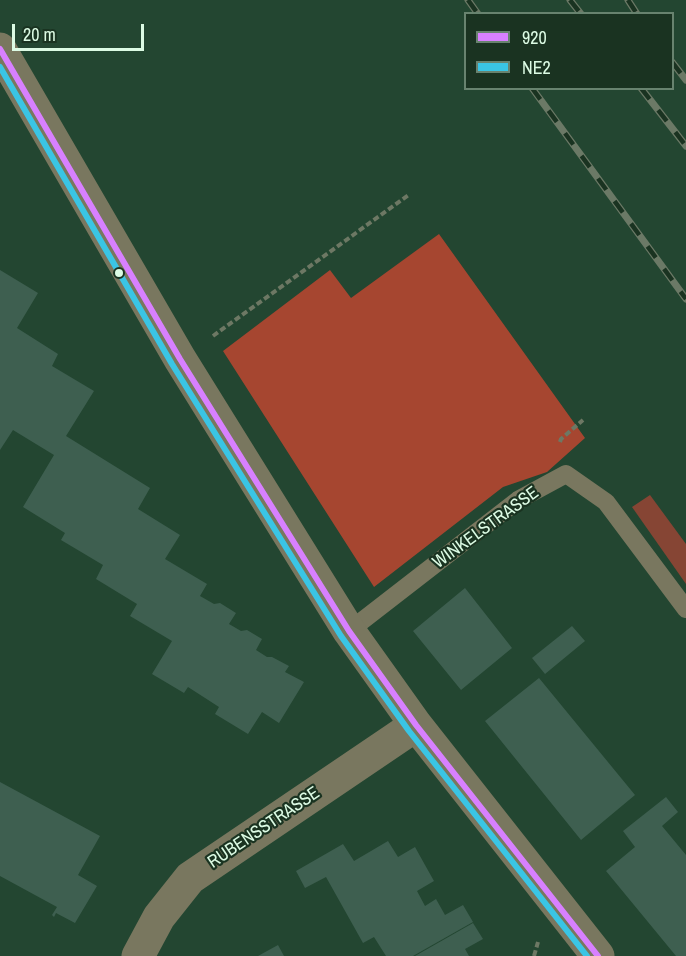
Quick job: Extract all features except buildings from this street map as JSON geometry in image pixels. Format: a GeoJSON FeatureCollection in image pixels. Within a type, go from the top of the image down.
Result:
{"type":"FeatureCollection","features":[{"type":"Feature","properties":{"kind":"street"},"geometry":{"type":"LineString","coordinates":[[0,49],[180,359],[349,631],[416,724],[598,956]]}},
{"type":"Feature","properties":{"kind":"street","name":"RUBENSSTRASSE"},"geometry":{"type":"LineString","coordinates":[[138,956],[159,916],[190,878],[416,724]]}},
{"type":"Feature","properties":{"kind":"lane","name":"WINKELSTRASSE"},"geometry":{"type":"LineString","coordinates":[[349,631],[518,500],[566,474],[606,502],[686,609]]}},
{"type":"Feature","properties":{"kind":"path"},"geometry":{"type":"LineString","coordinates":[[180,359],[410,194]]}},
{"type":"Feature","properties":{"kind":"shaded area"},"geometry":{"type":"Polygon","coordinates":[[[439,234],[585,438],[547,472],[503,487],[374,587],[223,351],[330,270],[351,298],[439,234]]]}},
{"type":"Feature","properties":{"kind":"shaded area"},"geometry":{"type":"Polygon","coordinates":[[[650,495],[686,544],[686,584],[632,507],[650,495]]]}},
{"type":"Feature","properties":{"kind":"railway"},"geometry":{"type":"LineString","coordinates":[[468,0],[477,12]]}},
{"type":"Feature","properties":{"kind":"railway"},"geometry":{"type":"LineString","coordinates":[[570,0],[579,12]]}},
{"type":"Feature","properties":{"kind":"railway"},"geometry":{"type":"LineString","coordinates":[[628,0],[636,12]]}},
{"type":"Feature","properties":{"kind":"railway"},"geometry":{"type":"LineString","coordinates":[[674,65],[686,80]]}},
{"type":"Feature","properties":{"kind":"railway"},"geometry":{"type":"LineString","coordinates":[[533,90],[686,299]]}},
{"type":"Feature","properties":{"kind":"railway"},"geometry":{"type":"LineString","coordinates":[[643,90],[686,146]]}},
{"type":"Feature","properties":{"kind":"transit line","name":"920"},"geometry":{"type":"LineString","coordinates":[[0,49],[180,359],[349,631],[416,725],[598,956]]}},
{"type":"Feature","properties":{"kind":"transit line","name":"NE2"},"geometry":{"type":"LineString","coordinates":[[0,67],[172,364],[341,636],[409,731],[587,956]]}}]}
